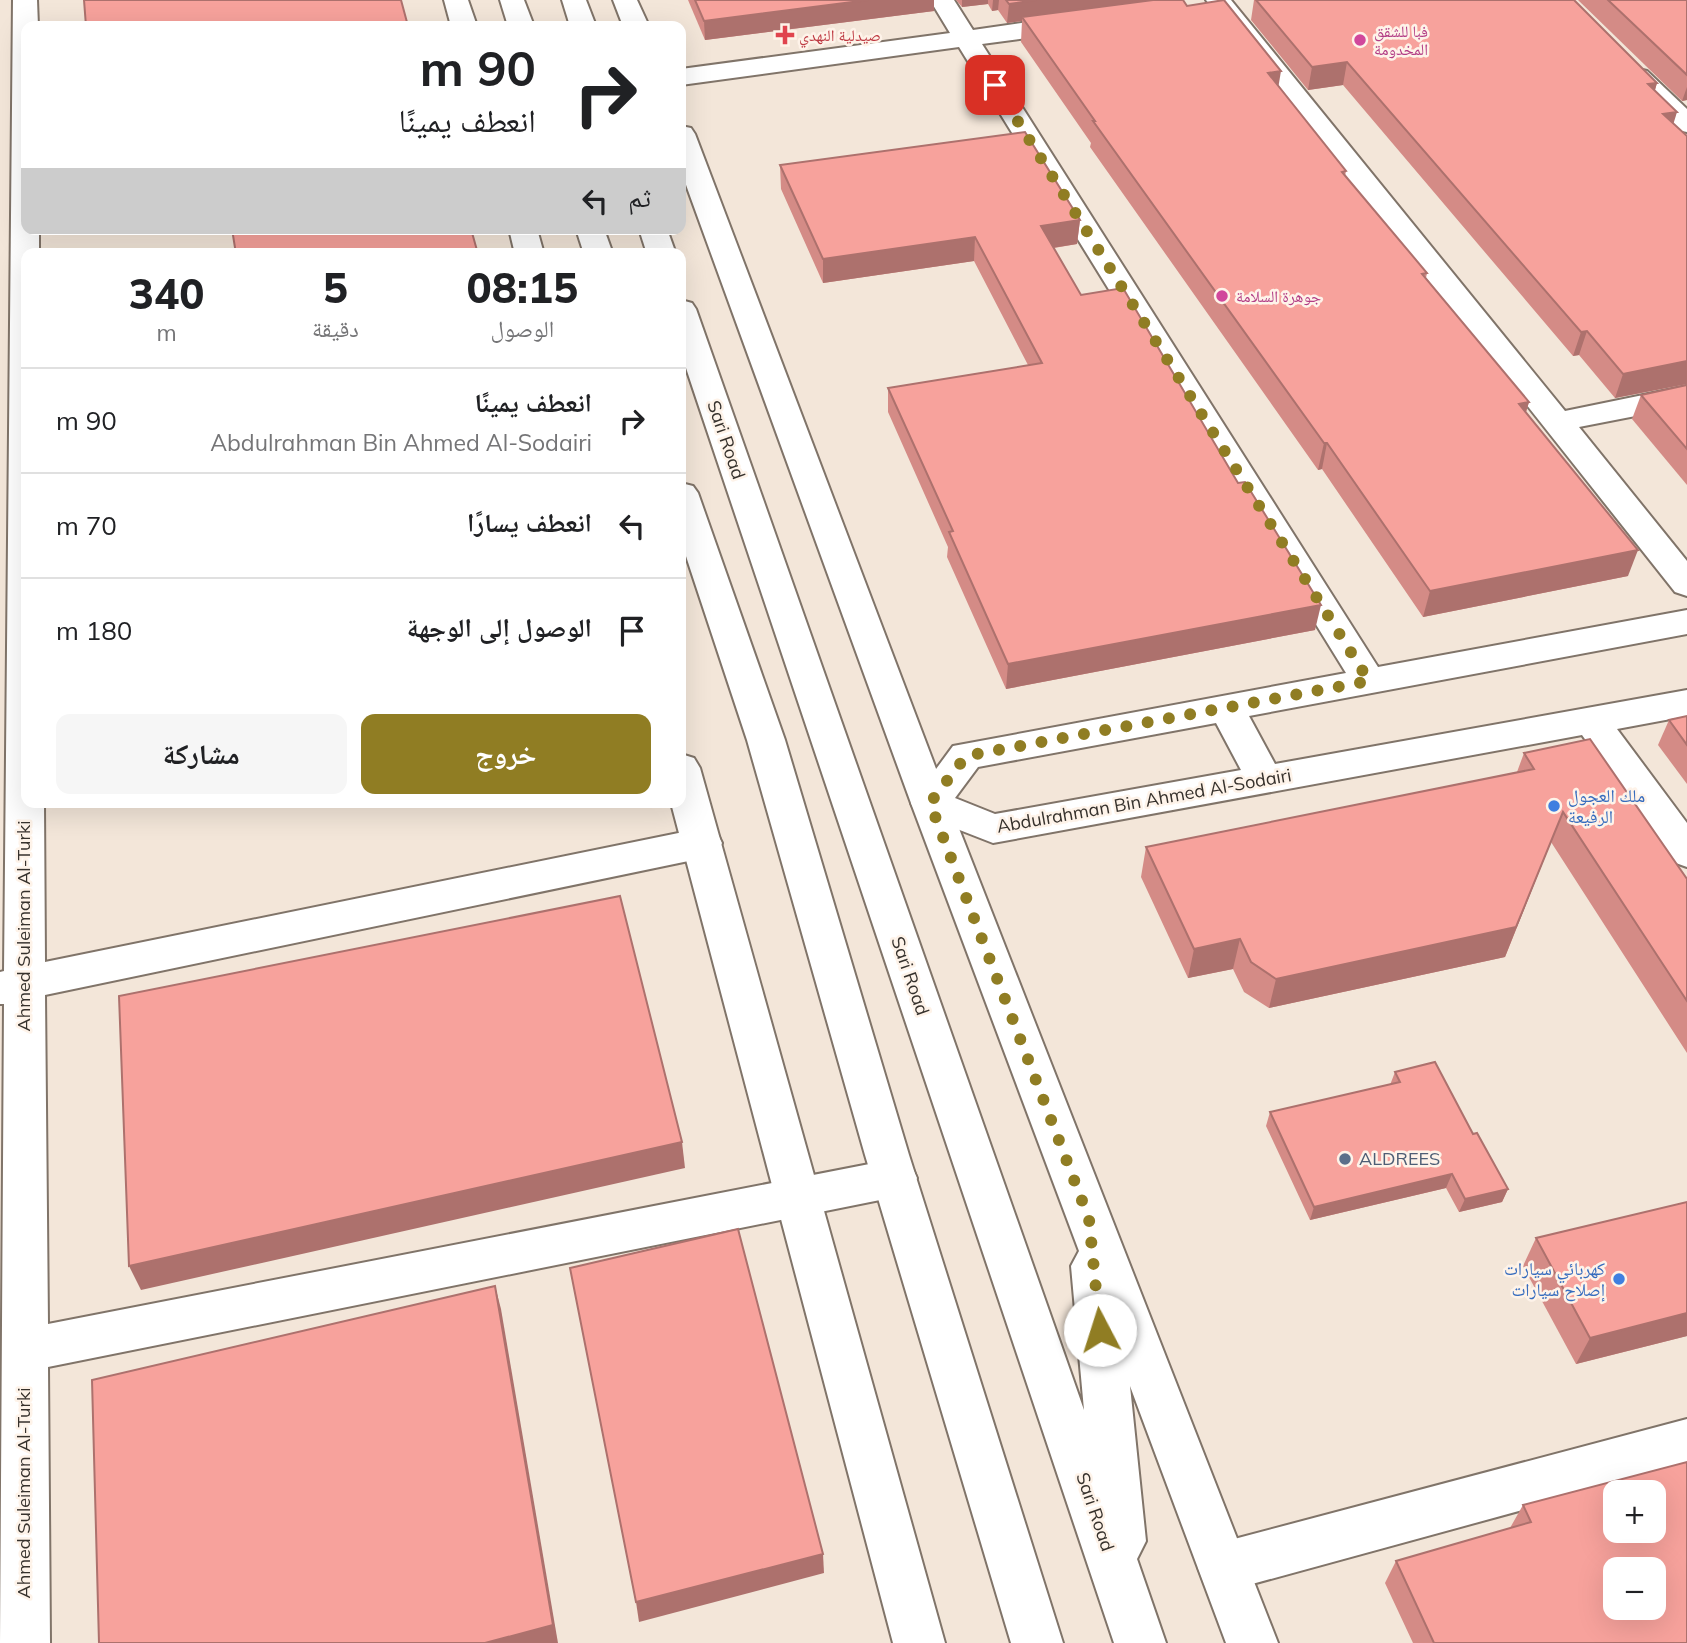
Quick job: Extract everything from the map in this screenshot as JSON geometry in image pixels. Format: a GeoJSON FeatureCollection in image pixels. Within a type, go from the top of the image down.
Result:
{"type":"FeatureCollection","features":[{"type":"Feature","properties":{"kind":"street"},"geometry":{"type":"LineString","coordinates":[[456,0],[462,21]]}},
{"type":"Feature","properties":{"kind":"street"},"geometry":{"type":"LineString","coordinates":[[512,0],[519,21]]}},
{"type":"Feature","properties":{"kind":"street"},"geometry":{"type":"LineString","coordinates":[[575,0],[581,21]]}},
{"type":"Feature","properties":{"kind":"street"},"geometry":{"type":"LineString","coordinates":[[625,0],[634,21]]}},
{"type":"Feature","properties":{"kind":"street"},"geometry":{"type":"LineString","coordinates":[[942,0],[1369,681]]}},
{"type":"Feature","properties":{"kind":"street"},"geometry":{"type":"LineString","coordinates":[[1211,4],[1254,0]]}},
{"type":"Feature","properties":{"kind":"street"},"geometry":{"type":"LineString","coordinates":[[1211,4],[1557,422],[1687,584]]}},
{"type":"Feature","properties":{"kind":"street","name":"Ahmed Suleiman Al-Turki"},"geometry":{"type":"LineString","coordinates":[[17,6],[21,136],[13,294],[17,470],[12,701],[12,1353],[24,1643]]}},
{"type":"Feature","properties":{"kind":"street"},"geometry":{"type":"LineString","coordinates":[[686,76],[1100,21]]}},
{"type":"Feature","properties":{"kind":"street"},"geometry":{"type":"LineString","coordinates":[[1619,57],[1687,124]]}},
{"type":"Feature","properties":{"kind":"street"},"geometry":{"type":"LineString","coordinates":[[686,147],[930,803],[1252,1643]]}},
{"type":"Feature","properties":{"kind":"street","name":"Sari Road"},"geometry":{"type":"LineString","coordinates":[[686,324],[1133,1624]]}},
{"type":"Feature","properties":{"kind":"street"},"geometry":{"type":"LineString","coordinates":[[1557,422],[1687,396]]}},
{"type":"Feature","properties":{"kind":"street"},"geometry":{"type":"LineString","coordinates":[[686,508],[766,740],[895,1178],[1037,1643]]}},
{"type":"Feature","properties":{"kind":"street"},"geometry":{"type":"LineString","coordinates":[[930,803],[966,756],[1687,622]]}},
{"type":"Feature","properties":{"kind":"street","name":"Abdulrahman Bin Ahmed Al-Sodairi"},"geometry":{"type":"LineString","coordinates":[[930,803],[993,829],[1687,703]]}},
{"type":"Feature","properties":{"kind":"street"},"geometry":{"type":"LineString","coordinates":[[1226,707],[1265,780]]}},
{"type":"Feature","properties":{"kind":"street"},"geometry":{"type":"LineString","coordinates":[[1592,722],[1687,852]]}},
{"type":"Feature","properties":{"kind":"street"},"geometry":{"type":"LineString","coordinates":[[686,785],[919,1643]]}},
{"type":"Feature","properties":{"kind":"street"},"geometry":{"type":"LineString","coordinates":[[12,985],[703,843]]}},
{"type":"Feature","properties":{"kind":"street"},"geometry":{"type":"LineString","coordinates":[[12,1353],[895,1178]]}},
{"type":"Feature","properties":{"kind":"street"},"geometry":{"type":"LineString","coordinates":[[1089,1219],[1133,1624]]}},
{"type":"Feature","properties":{"kind":"street"},"geometry":{"type":"LineString","coordinates":[[1223,1567],[1687,1442]]}},
{"type":"Feature","properties":{"kind":"building"},"geometry":{"type":"Polygon","coordinates":[[[84,0],[401,0],[407,21],[86,21],[84,0]]]}},
{"type":"Feature","properties":{"kind":"building"},"geometry":{"type":"Polygon","coordinates":[[[695,0],[868,0],[704,21],[695,0]]]}},
{"type":"Feature","properties":{"kind":"building"},"geometry":{"type":"Polygon","coordinates":[[[1006,0],[1036,0],[1009,4],[1006,0]]]}},
{"type":"Feature","properties":{"kind":"building"},"geometry":{"type":"Polygon","coordinates":[[[1153,0],[1183,0],[1187,6],[1224,0],[1281,71],[1268,73],[1346,171],[1342,172],[1427,273],[1422,274],[1529,402],[1519,404],[1638,550],[1430,591],[1327,443],[1324,443],[1093,121],[1022,17],[1153,0]]]}},
{"type":"Feature","properties":{"kind":"building"},"geometry":{"type":"Polygon","coordinates":[[[1256,0],[1574,0],[1657,83],[1648,84],[1677,112],[1663,114],[1687,136],[1687,361],[1623,374],[1587,331],[1581,332],[1347,62],[1312,67],[1256,0]]]}},
{"type":"Feature","properties":{"kind":"building"},"geometry":{"type":"Polygon","coordinates":[[[1608,0],[1687,0],[1687,75],[1608,0]]]}},
{"type":"Feature","properties":{"kind":"building"},"geometry":{"type":"Polygon","coordinates":[[[1025,132],[1080,220],[1041,226],[1081,295],[1123,288],[1238,483],[1245,482],[1321,605],[1008,664],[949,532],[953,531],[888,388],[1042,363],[975,237],[823,259],[780,165],[1025,132]]]}},
{"type":"Feature","properties":{"kind":"building"},"geometry":{"type":"Polygon","coordinates":[[[233,235],[473,235],[476,248],[235,248],[233,235]]]}},
{"type":"Feature","properties":{"kind":"building"},"geometry":{"type":"Polygon","coordinates":[[[1687,385],[1687,449],[1641,395],[1687,385]]]}},
{"type":"Feature","properties":{"kind":"building"},"geometry":{"type":"Polygon","coordinates":[[[1687,716],[1687,745],[1669,720],[1687,716]]]}},
{"type":"Feature","properties":{"kind":"building"},"geometry":{"type":"Polygon","coordinates":[[[1590,739],[1687,879],[1687,1001],[1563,812],[1516,927],[1276,979],[1251,962],[1240,939],[1194,949],[1146,847],[1534,769],[1524,753],[1590,739]]]}},
{"type":"Feature","properties":{"kind":"building"},"geometry":{"type":"Polygon","coordinates":[[[620,896],[682,1142],[129,1266],[119,996],[620,896]]]}},
{"type":"Feature","properties":{"kind":"building"},"geometry":{"type":"Polygon","coordinates":[[[1435,1062],[1473,1134],[1477,1133],[1508,1189],[1465,1199],[1452,1174],[1314,1207],[1270,1112],[1400,1082],[1395,1072],[1435,1062]]]}},
{"type":"Feature","properties":{"kind":"building"},"geometry":{"type":"Polygon","coordinates":[[[1687,1202],[1687,1313],[1590,1338],[1536,1238],[1687,1202]]]}},
{"type":"Feature","properties":{"kind":"building"},"geometry":{"type":"Polygon","coordinates":[[[738,1229],[823,1554],[636,1602],[570,1268],[738,1229]]]}},
{"type":"Feature","properties":{"kind":"building"},"geometry":{"type":"Polygon","coordinates":[[[495,1286],[553,1625],[485,1643],[99,1643],[92,1380],[495,1286]]]}},
{"type":"Feature","properties":{"kind":"building"},"geometry":{"type":"Polygon","coordinates":[[[1687,1462],[1687,1643],[1434,1643],[1396,1561],[1531,1522],[1523,1505],[1603,1484],[1603,1543],[1666,1543],[1666,1480],[1618,1480],[1687,1462]]]}},
{"type":"Feature","properties":{"kind":"place","name":"صيدلية النهدي"},"geometry":{"type":"Point","coordinates":[785,35]}},
{"type":"Feature","properties":{"kind":"place","name":"فبا للشقق المخدومة"},"geometry":{"type":"Point","coordinates":[1360,40]}},
{"type":"Feature","properties":{"kind":"place","name":"جوهرة السلامة"},"geometry":{"type":"Point","coordinates":[1222,296]}},
{"type":"Feature","properties":{"kind":"place","name":"ملك العجول الرفيعة"},"geometry":{"type":"Point","coordinates":[1554,806]}},
{"type":"Feature","properties":{"kind":"place","name":"ALDREES"},"geometry":{"type":"Point","coordinates":[1345,1159]}},
{"type":"Feature","properties":{"kind":"place","name":"كهربائي سيارات إصلاح سيارات"},"geometry":{"type":"Point","coordinates":[1619,1279]}},
{"type":"Feature","properties":{"kind":"route"},"geometry":{"type":"LineString","coordinates":[[995,85],[1369,681],[966,756],[930,803],[1089,1219],[1100,1330]]}}]}
